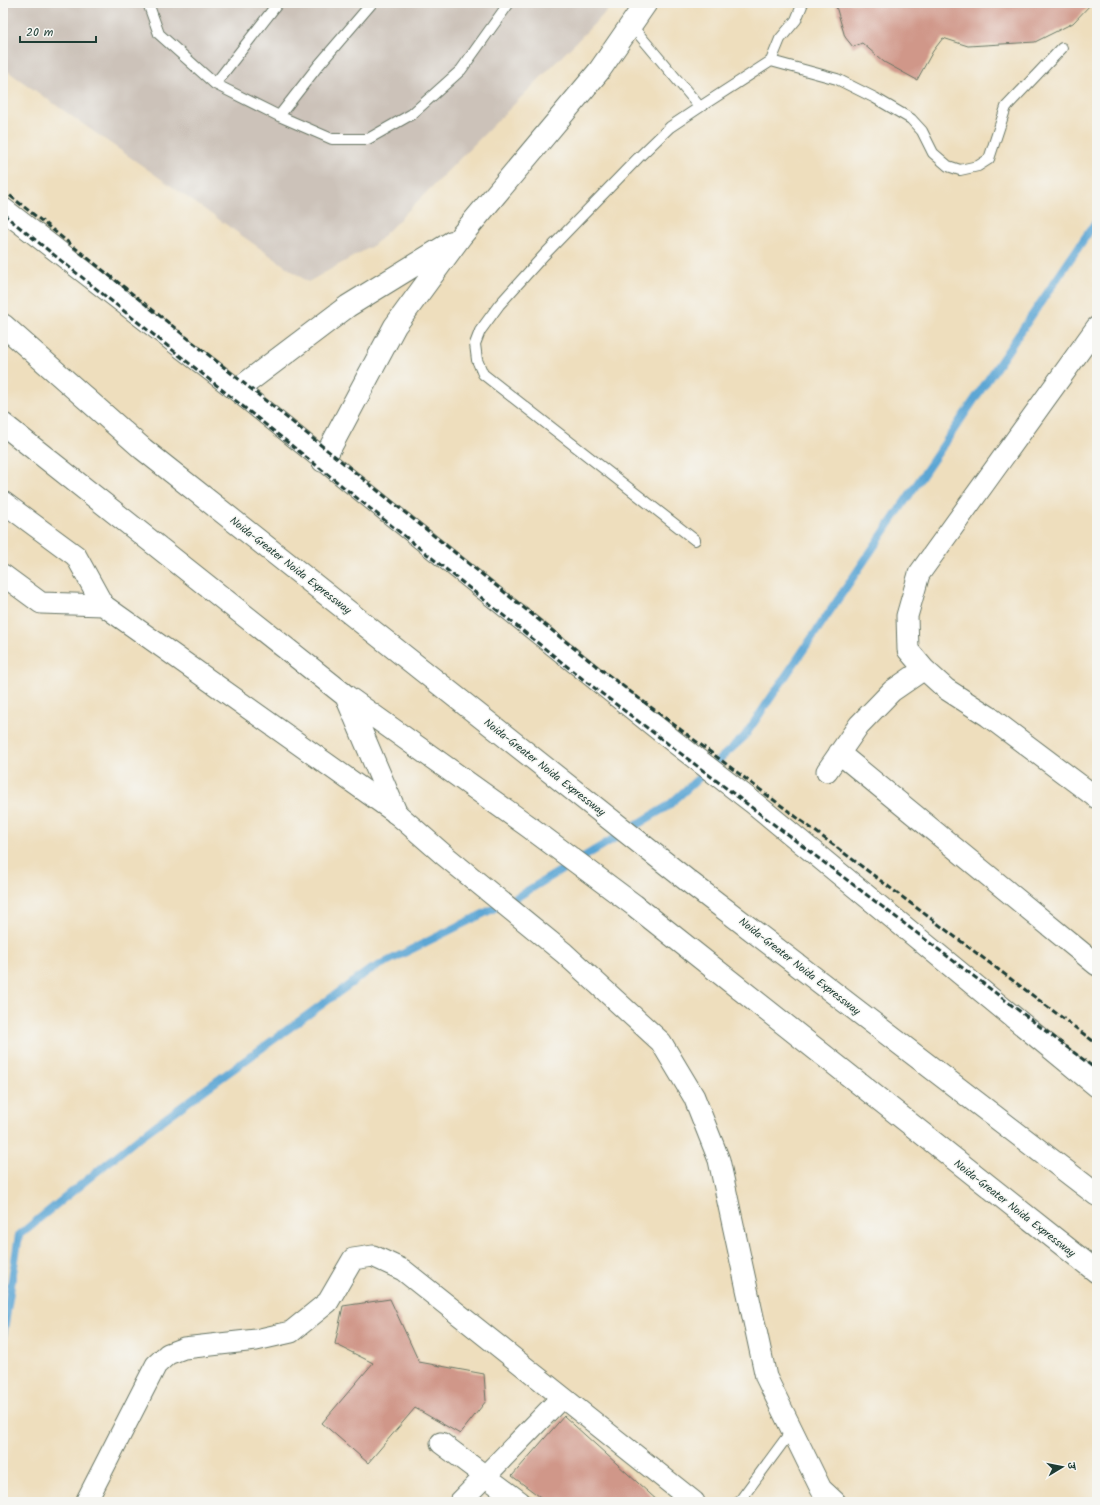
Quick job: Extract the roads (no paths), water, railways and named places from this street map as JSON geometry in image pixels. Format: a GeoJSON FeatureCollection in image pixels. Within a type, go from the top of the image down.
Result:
{"type":"FeatureCollection","features":[{"type":"Feature","properties":{"kind":"main road"},"geometry":{"type":"LineString","coordinates":[[323,461],[395,326],[461,236],[599,70],[646,3]]}},
{"type":"Feature","properties":{"kind":"main road"},"geometry":{"type":"LineString","coordinates":[[3,210],[237,390],[323,461],[672,740],[755,804],[1097,1086]]}},
{"type":"Feature","properties":{"kind":"main road"},"geometry":{"type":"LineString","coordinates":[[237,390],[348,306],[461,236]]}},
{"type":"Feature","properties":{"kind":"main road","name":"Noida-Greater Noida Expressway"},"geometry":{"type":"LineString","coordinates":[[3,325],[143,449],[688,881],[1097,1195]]}},
{"type":"Feature","properties":{"kind":"main road","name":"Noida-Greater Noida Expressway"},"geometry":{"type":"LineString","coordinates":[[3,424],[346,696],[528,826],[634,905],[1097,1272]]}},
{"type":"Feature","properties":{"kind":"main road"},"geometry":{"type":"LineString","coordinates":[[346,696],[396,813]]}},
{"type":"Feature","properties":{"kind":"street"},"geometry":{"type":"LineString","coordinates":[[1097,328],[919,574],[908,616],[908,650],[924,669],[946,689],[988,716],[1097,798]]}},
{"type":"Feature","properties":{"kind":"street"},"geometry":{"type":"LineString","coordinates":[[3,502],[76,556],[103,605],[396,813],[444,855],[564,953],[661,1042],[694,1097],[719,1160],[766,1377],[821,1489],[835,1502]]}},
{"type":"Feature","properties":{"kind":"street"},"geometry":{"type":"LineString","coordinates":[[3,575],[41,602],[103,605]]}},
{"type":"Feature","properties":{"kind":"street"},"geometry":{"type":"LineString","coordinates":[[826,771],[859,725],[892,691],[924,669]]}},
{"type":"Feature","properties":{"kind":"street"},"geometry":{"type":"LineString","coordinates":[[839,753],[1097,965]]}},
{"type":"Feature","properties":{"kind":"street"},"geometry":{"type":"LineString","coordinates":[[86,1502],[156,1365],[168,1354],[184,1348],[256,1340],[291,1332],[328,1302],[353,1259],[372,1256],[403,1270],[694,1502]]}},
{"type":"Feature","properties":{"kind":"street"},"geometry":{"type":"LineString","coordinates":[[460,1502],[562,1397]]}},
{"type":"Feature","properties":{"kind":"street"},"geometry":{"type":"LineString","coordinates":[[441,1443],[486,1475],[520,1502]]}},
{"type":"Feature","properties":{"kind":"lane"},"geometry":{"type":"LineString","coordinates":[[148,3],[159,34],[215,84],[279,116],[332,139],[368,139],[412,114],[461,70],[509,3]]}},
{"type":"Feature","properties":{"kind":"lane"},"geometry":{"type":"LineString","coordinates":[[215,84],[278,3]]}},
{"type":"Feature","properties":{"kind":"lane"},"geometry":{"type":"LineString","coordinates":[[279,116],[318,66],[372,3]]}},
{"type":"Feature","properties":{"kind":"lane"},"geometry":{"type":"LineString","coordinates":[[695,540],[483,374],[477,360],[475,344],[480,331],[498,305],[544,255],[665,132],[700,107],[771,62],[780,39],[796,20],[804,3]]}},
{"type":"Feature","properties":{"kind":"lane"},"geometry":{"type":"LineString","coordinates":[[631,25],[700,107]]}},
{"type":"Feature","properties":{"kind":"lane"},"geometry":{"type":"LineString","coordinates":[[771,62],[837,79],[887,105],[911,119],[922,131],[933,153],[948,166],[960,170],[978,166],[989,159],[1006,107],[1062,48]]}},
{"type":"Feature","properties":{"kind":"lane"},"geometry":{"type":"LineString","coordinates":[[739,1502],[792,1430]]}},
{"type":"Feature","properties":{"kind":"waterway"},"geometry":{"type":"LineString","coordinates":[[3,1336],[19,1235],[137,1139],[368,971],[517,897],[668,806],[744,737],[1097,220]]}},
{"type":"Feature","properties":{"kind":"railway"},"geometry":{"type":"LineString","coordinates":[[3,190],[595,665],[1097,1044]]}},
{"type":"Feature","properties":{"kind":"railway"},"geometry":{"type":"LineString","coordinates":[[3,214],[584,680],[1097,1070]]}}]}
